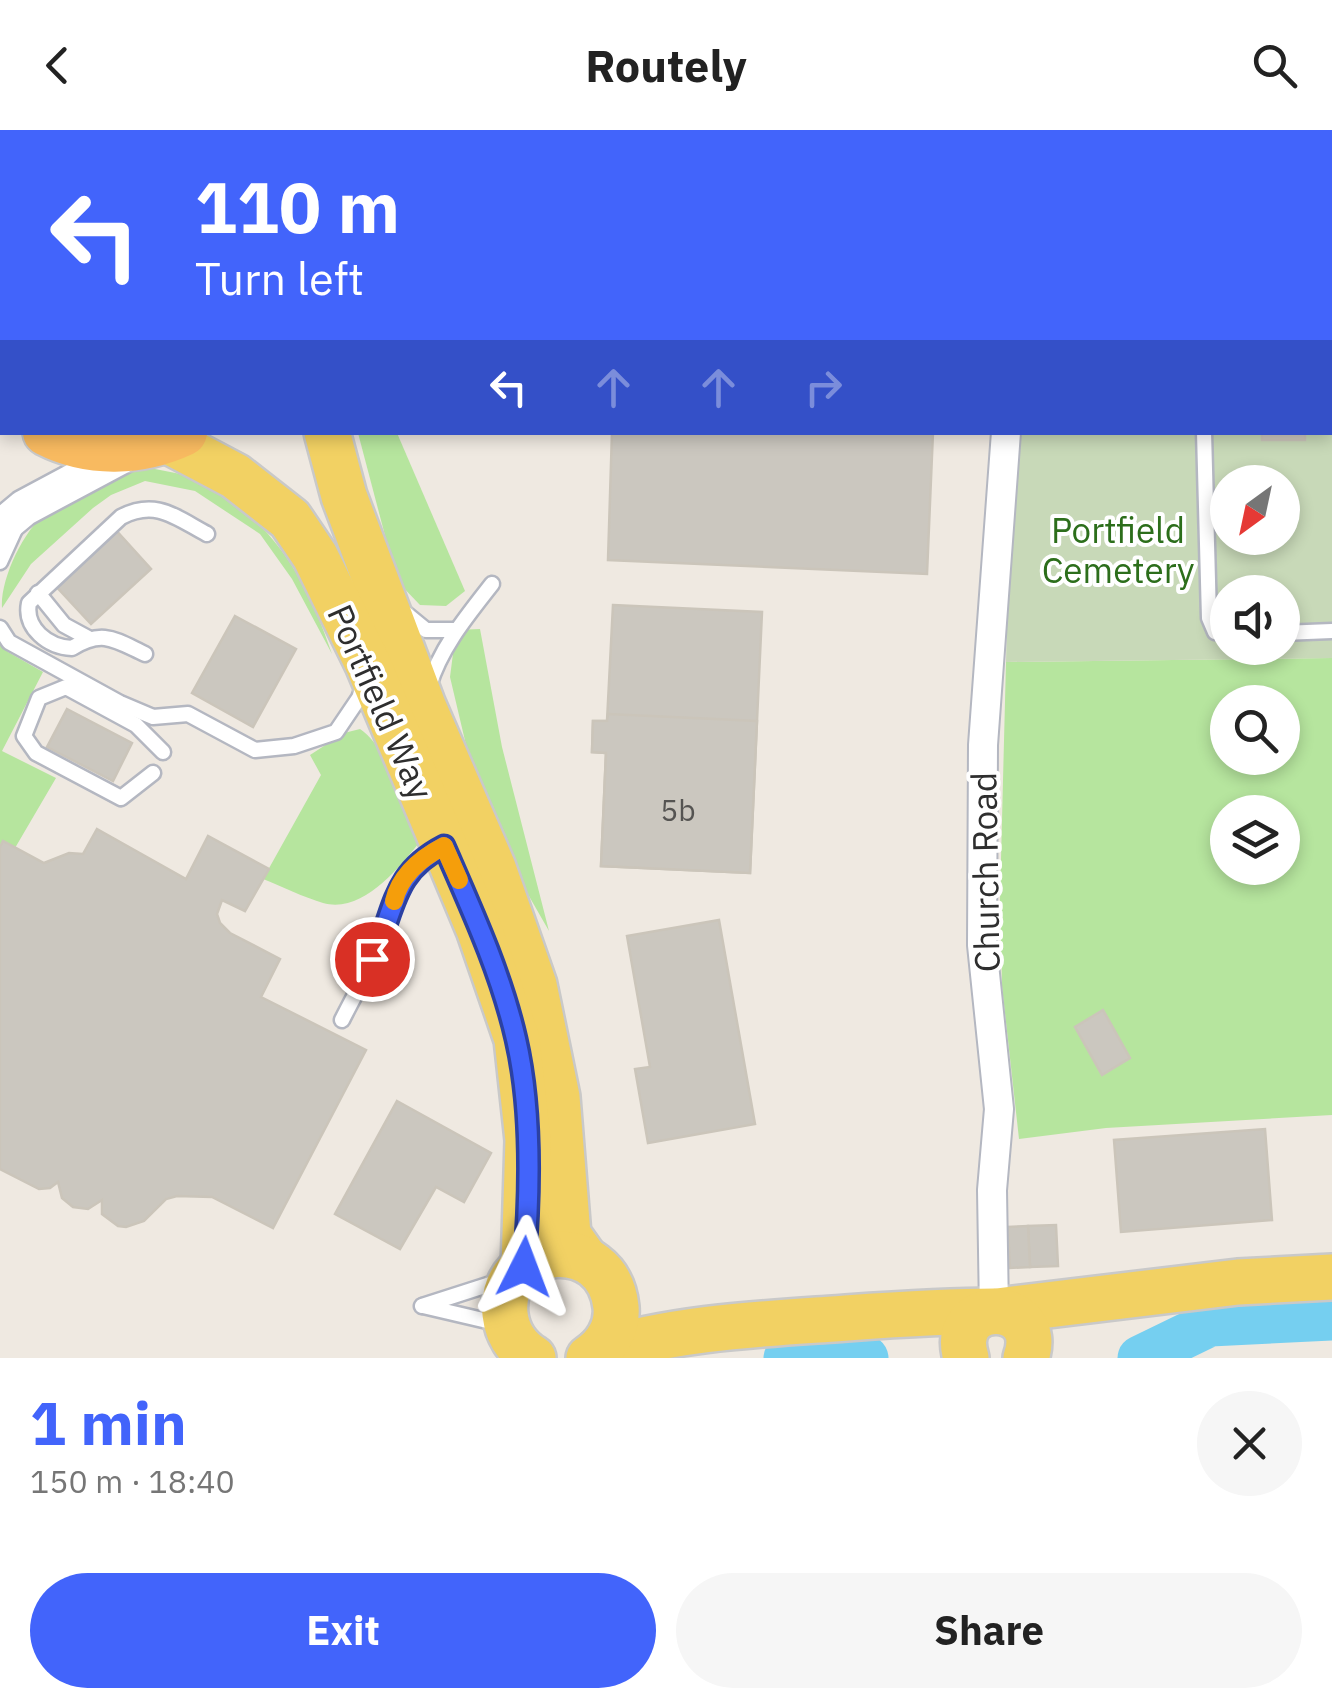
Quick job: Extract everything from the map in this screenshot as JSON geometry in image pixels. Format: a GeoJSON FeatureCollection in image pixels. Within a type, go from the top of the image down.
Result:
{"type":"FeatureCollection","features":[{"type":"Feature","properties":{"kind":"highway"},"geometry":{"type":"LineString","coordinates":[[52,435],[100,448],[163,440]]}},
{"type":"Feature","properties":{"kind":"main road","name":"Portfield Way"},"geometry":{"type":"LineString","coordinates":[[327,435],[344,496],[424,706],[493,868],[534,985],[556,1097],[568,1235],[585,1259],[599,1268],[614,1293]]}},
{"type":"Feature","properties":{"kind":"main road","name":"Portfield Way"},"geometry":{"type":"LineString","coordinates":[[163,440],[235,476],[290,519],[315,556],[368,664],[479,929],[516,1040],[528,1140],[519,1272],[504,1308],[515,1345]]}},
{"type":"Feature","properties":{"kind":"main road"},"geometry":{"type":"LineString","coordinates":[[519,1272],[551,1254],[585,1259]]}},
{"type":"Feature","properties":{"kind":"main road"},"geometry":{"type":"LineString","coordinates":[[593,1355],[644,1338],[730,1325],[864,1314],[996,1310],[1238,1282],[1332,1277]]}},
{"type":"Feature","properties":{"kind":"main road"},"geometry":{"type":"LineString","coordinates":[[593,1355],[614,1327],[614,1293],[730,1325]]}},
{"type":"Feature","properties":{"kind":"main road"},"geometry":{"type":"LineString","coordinates":[[1027,1355],[1140,1294]]}},
{"type":"Feature","properties":{"kind":"main road"},"geometry":{"type":"LineString","coordinates":[[966,1357],[963,1340],[969,1324],[996,1310],[1011,1314],[1024,1325],[1027,1355]]}},
{"type":"Feature","properties":{"kind":"main road"},"geometry":{"type":"LineString","coordinates":[[864,1314],[914,1329],[966,1357]]}},
{"type":"Feature","properties":{"kind":"street","name":"Church Road"},"geometry":{"type":"LineString","coordinates":[[996,1310],[992,1190],[999,1109],[982,945],[983,745],[1006,435]]}},
{"type":"Feature","properties":{"kind":"street"},"geometry":{"type":"LineString","coordinates":[[12,518],[163,440]]}},
{"type":"Feature","properties":{"kind":"lane"},"geometry":{"type":"LineString","coordinates":[[1204,435],[1210,620]]}},
{"type":"Feature","properties":{"kind":"lane"},"geometry":{"type":"LineString","coordinates":[[145,654],[108,637],[88,638],[72,648],[62,648],[31,626],[29,603],[121,517],[137,509],[158,508],[207,534]]}},
{"type":"Feature","properties":{"kind":"lane"},"geometry":{"type":"LineString","coordinates":[[0,562],[12,518]]}},
{"type":"Feature","properties":{"kind":"lane"},"geometry":{"type":"LineString","coordinates":[[424,706],[435,668],[456,630],[492,584]]}},
{"type":"Feature","properties":{"kind":"lane"},"geometry":{"type":"LineString","coordinates":[[38,593],[64,625],[88,638]]}},
{"type":"Feature","properties":{"kind":"lane"},"geometry":{"type":"LineString","coordinates":[[383,595],[426,630],[456,630]]}},
{"type":"Feature","properties":{"kind":"lane"},"geometry":{"type":"LineString","coordinates":[[0,628],[10,642],[120,703],[153,717],[188,714],[256,750],[294,746],[336,732],[360,698],[368,664]]}},
{"type":"Feature","properties":{"kind":"lane"},"geometry":{"type":"LineString","coordinates":[[1300,633],[1332,632]]}},
{"type":"Feature","properties":{"kind":"lane"},"geometry":{"type":"LineString","coordinates":[[153,773],[121,798],[36,753],[24,736],[39,698],[66,687],[136,725],[163,752]]}},
{"type":"Feature","properties":{"kind":"lane"},"geometry":{"type":"LineString","coordinates":[[342,1020],[387,929],[396,891],[419,862],[444,846]]}},
{"type":"Feature","properties":{"kind":"lane"},"geometry":{"type":"LineString","coordinates":[[515,1345],[422,1306],[519,1272]]}},
{"type":"Feature","properties":{"kind":"green space"},"geometry":{"type":"Polygon","coordinates":[[[359,435],[398,435],[465,591],[446,606],[420,605],[397,581],[359,435]]]}},
{"type":"Feature","properties":{"kind":"green space","name":"Portfield Cemetery"},"geometry":{"type":"Polygon","coordinates":[[[1012,435],[1332,435],[1332,658],[1300,658],[1300,575],[1210,575],[1210,659],[1006,662],[1012,435]]]}},
{"type":"Feature","properties":{"kind":"green space"},"geometry":{"type":"Polygon","coordinates":[[[145,467],[205,482],[267,533],[305,588],[332,654],[292,579],[260,534],[195,491],[145,481],[111,495],[93,508],[31,564],[2,608],[9,570],[37,521],[79,493],[145,467]]]}},
{"type":"Feature","properties":{"kind":"green space"},"geometry":{"type":"Polygon","coordinates":[[[480,629],[502,747],[549,931],[487,823],[450,677],[456,630],[480,629]]]}},
{"type":"Feature","properties":{"kind":"green space"},"geometry":{"type":"Polygon","coordinates":[[[0,641],[8,652],[43,672],[2,751],[56,778],[15,848],[4,841],[0,847],[0,641]]]}},
{"type":"Feature","properties":{"kind":"green space"},"geometry":{"type":"Polygon","coordinates":[[[1300,658],[1332,658],[1332,1115],[1106,1128],[1019,1139],[1002,986],[1000,899],[1006,662],[1210,659],[1210,665],[1300,665],[1300,658]]]}},
{"type":"Feature","properties":{"kind":"green space"},"geometry":{"type":"Polygon","coordinates":[[[360,729],[388,764],[419,843],[378,887],[352,902],[323,903],[263,879],[321,775],[310,755],[344,733],[360,729]]]}},
{"type":"Feature","properties":{"kind":"building"},"geometry":{"type":"Polygon","coordinates":[[[612,435],[933,435],[927,574],[608,560],[612,435]]]}},
{"type":"Feature","properties":{"kind":"building"},"geometry":{"type":"Polygon","coordinates":[[[1262,435],[1305,435],[1305,440],[1262,440],[1262,435]]]}},
{"type":"Feature","properties":{"kind":"building"},"geometry":{"type":"Polygon","coordinates":[[[114,528],[151,569],[91,624],[53,583],[114,528]]]}},
{"type":"Feature","properties":{"kind":"building"},"geometry":{"type":"Polygon","coordinates":[[[613,605],[762,612],[750,873],[601,866],[606,753],[592,752],[593,721],[607,721],[613,605]]]}},
{"type":"Feature","properties":{"kind":"building"},"geometry":{"type":"Polygon","coordinates":[[[235,616],[296,649],[253,727],[192,693],[235,616]]]}},
{"type":"Feature","properties":{"kind":"building"},"geometry":{"type":"Polygon","coordinates":[[[67,709],[132,743],[113,781],[47,747],[67,709]]]}},
{"type":"Feature","properties":{"kind":"building"},"geometry":{"type":"Polygon","coordinates":[[[608,714],[757,721],[750,873],[601,866],[606,753],[592,752],[593,721],[607,721],[608,714]]]}},
{"type":"Feature","properties":{"kind":"building"},"geometry":{"type":"Polygon","coordinates":[[[97,829],[186,879],[208,836],[269,869],[245,911],[222,900],[217,914],[220,923],[230,933],[280,959],[261,997],[366,1050],[273,1228],[212,1197],[177,1196],[166,1199],[144,1221],[118,1226],[102,1214],[102,1200],[88,1209],[73,1207],[62,1198],[58,1182],[39,1189],[0,1169],[0,847],[3,841],[44,863],[69,853],[83,854],[97,829]]]}},
{"type":"Feature","properties":{"kind":"building"},"geometry":{"type":"Polygon","coordinates":[[[719,920],[755,1124],[648,1143],[635,1069],[650,1067],[627,936],[719,920]]]}},
{"type":"Feature","properties":{"kind":"building"},"geometry":{"type":"Polygon","coordinates":[[[1103,1010],[1130,1058],[1102,1075],[1075,1027],[1103,1010]]]}},
{"type":"Feature","properties":{"kind":"building"},"geometry":{"type":"Polygon","coordinates":[[[397,1101],[491,1153],[464,1202],[436,1187],[400,1249],[335,1214],[397,1101]]]}},
{"type":"Feature","properties":{"kind":"building"},"geometry":{"type":"Polygon","coordinates":[[[1265,1129],[1272,1220],[1121,1232],[1114,1140],[1265,1129]]]}},
{"type":"Feature","properties":{"kind":"building"},"geometry":{"type":"Polygon","coordinates":[[[1056,1225],[1058,1266],[1030,1267],[1028,1226],[1056,1225]]]}},
{"type":"Feature","properties":{"kind":"building"},"geometry":{"type":"Polygon","coordinates":[[[1028,1226],[1030,1267],[1010,1268],[1008,1227],[1028,1226]]]}},
{"type":"Feature","properties":{"kind":"waterway"},"geometry":{"type":"LineString","coordinates":[[1140,1358],[1210,1324],[1332,1318]]}},
{"type":"Feature","properties":{"kind":"waterway"},"geometry":{"type":"LineString","coordinates":[[786,1358],[826,1352],[866,1358]]}},
{"type":"Feature","properties":{"kind":"slow traffic"},"geometry":{"type":"LineString","coordinates":[[394,901],[408,873],[444,846],[459,880]]}},
{"type":"Feature","properties":{"kind":"route"},"geometry":{"type":"LineString","coordinates":[[372,959],[387,929],[396,891],[419,862],[444,846],[479,929],[516,1040],[528,1140],[524,1267]]}}]}
